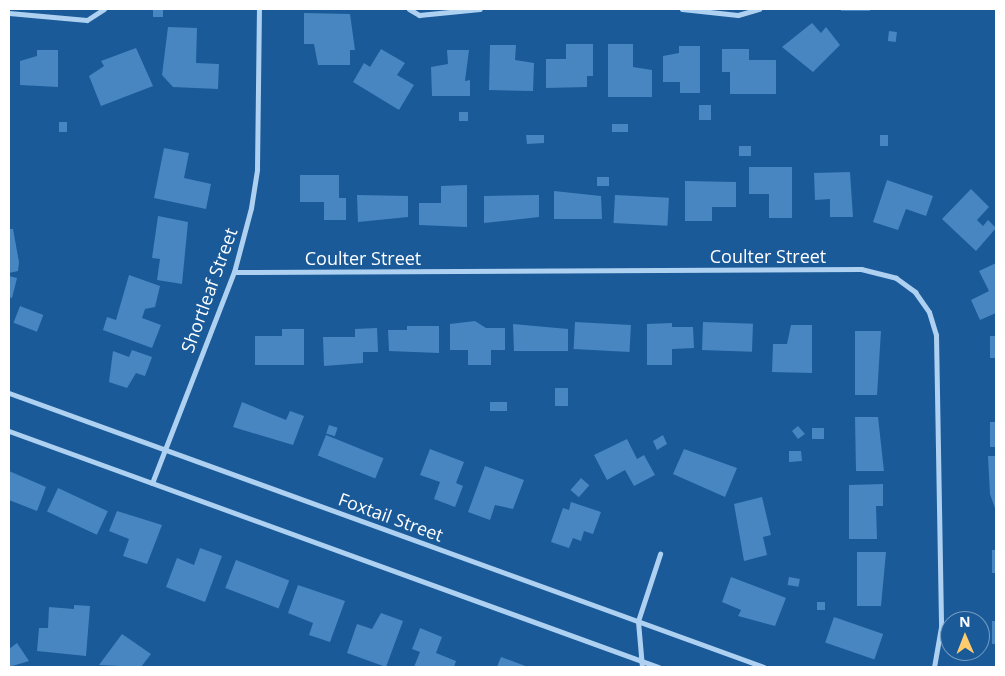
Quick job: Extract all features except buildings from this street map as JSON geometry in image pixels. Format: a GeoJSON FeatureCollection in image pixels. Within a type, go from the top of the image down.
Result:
{"type":"FeatureCollection","features":[{"type":"Feature","properties":{"kind":"street"},"geometry":{"type":"LineString","coordinates":[[9,14],[87,20],[104,9]]}},
{"type":"Feature","properties":{"kind":"street","name":"Shortleaf Street"},"geometry":{"type":"LineString","coordinates":[[152,483],[234,272],[255,188],[259,9]]}},
{"type":"Feature","properties":{"kind":"street"},"geometry":{"type":"LineString","coordinates":[[409,9],[419,15],[480,9]]}},
{"type":"Feature","properties":{"kind":"street"},"geometry":{"type":"LineString","coordinates":[[682,9],[738,15],[759,9]]}},
{"type":"Feature","properties":{"kind":"street","name":"Coulter Street"},"geometry":{"type":"LineString","coordinates":[[234,272],[861,269],[896,278],[915,292],[929,312],[936,335],[941,626],[934,667]]}},
{"type":"Feature","properties":{"kind":"street","name":"Foxtail Street"},"geometry":{"type":"LineString","coordinates":[[9,393],[764,667]]}},
{"type":"Feature","properties":{"kind":"street"},"geometry":{"type":"LineString","coordinates":[[9,430],[643,665],[658,667]]}},
{"type":"Feature","properties":{"kind":"street"},"geometry":{"type":"LineString","coordinates":[[643,665],[638,621],[660,554]]}}]}
